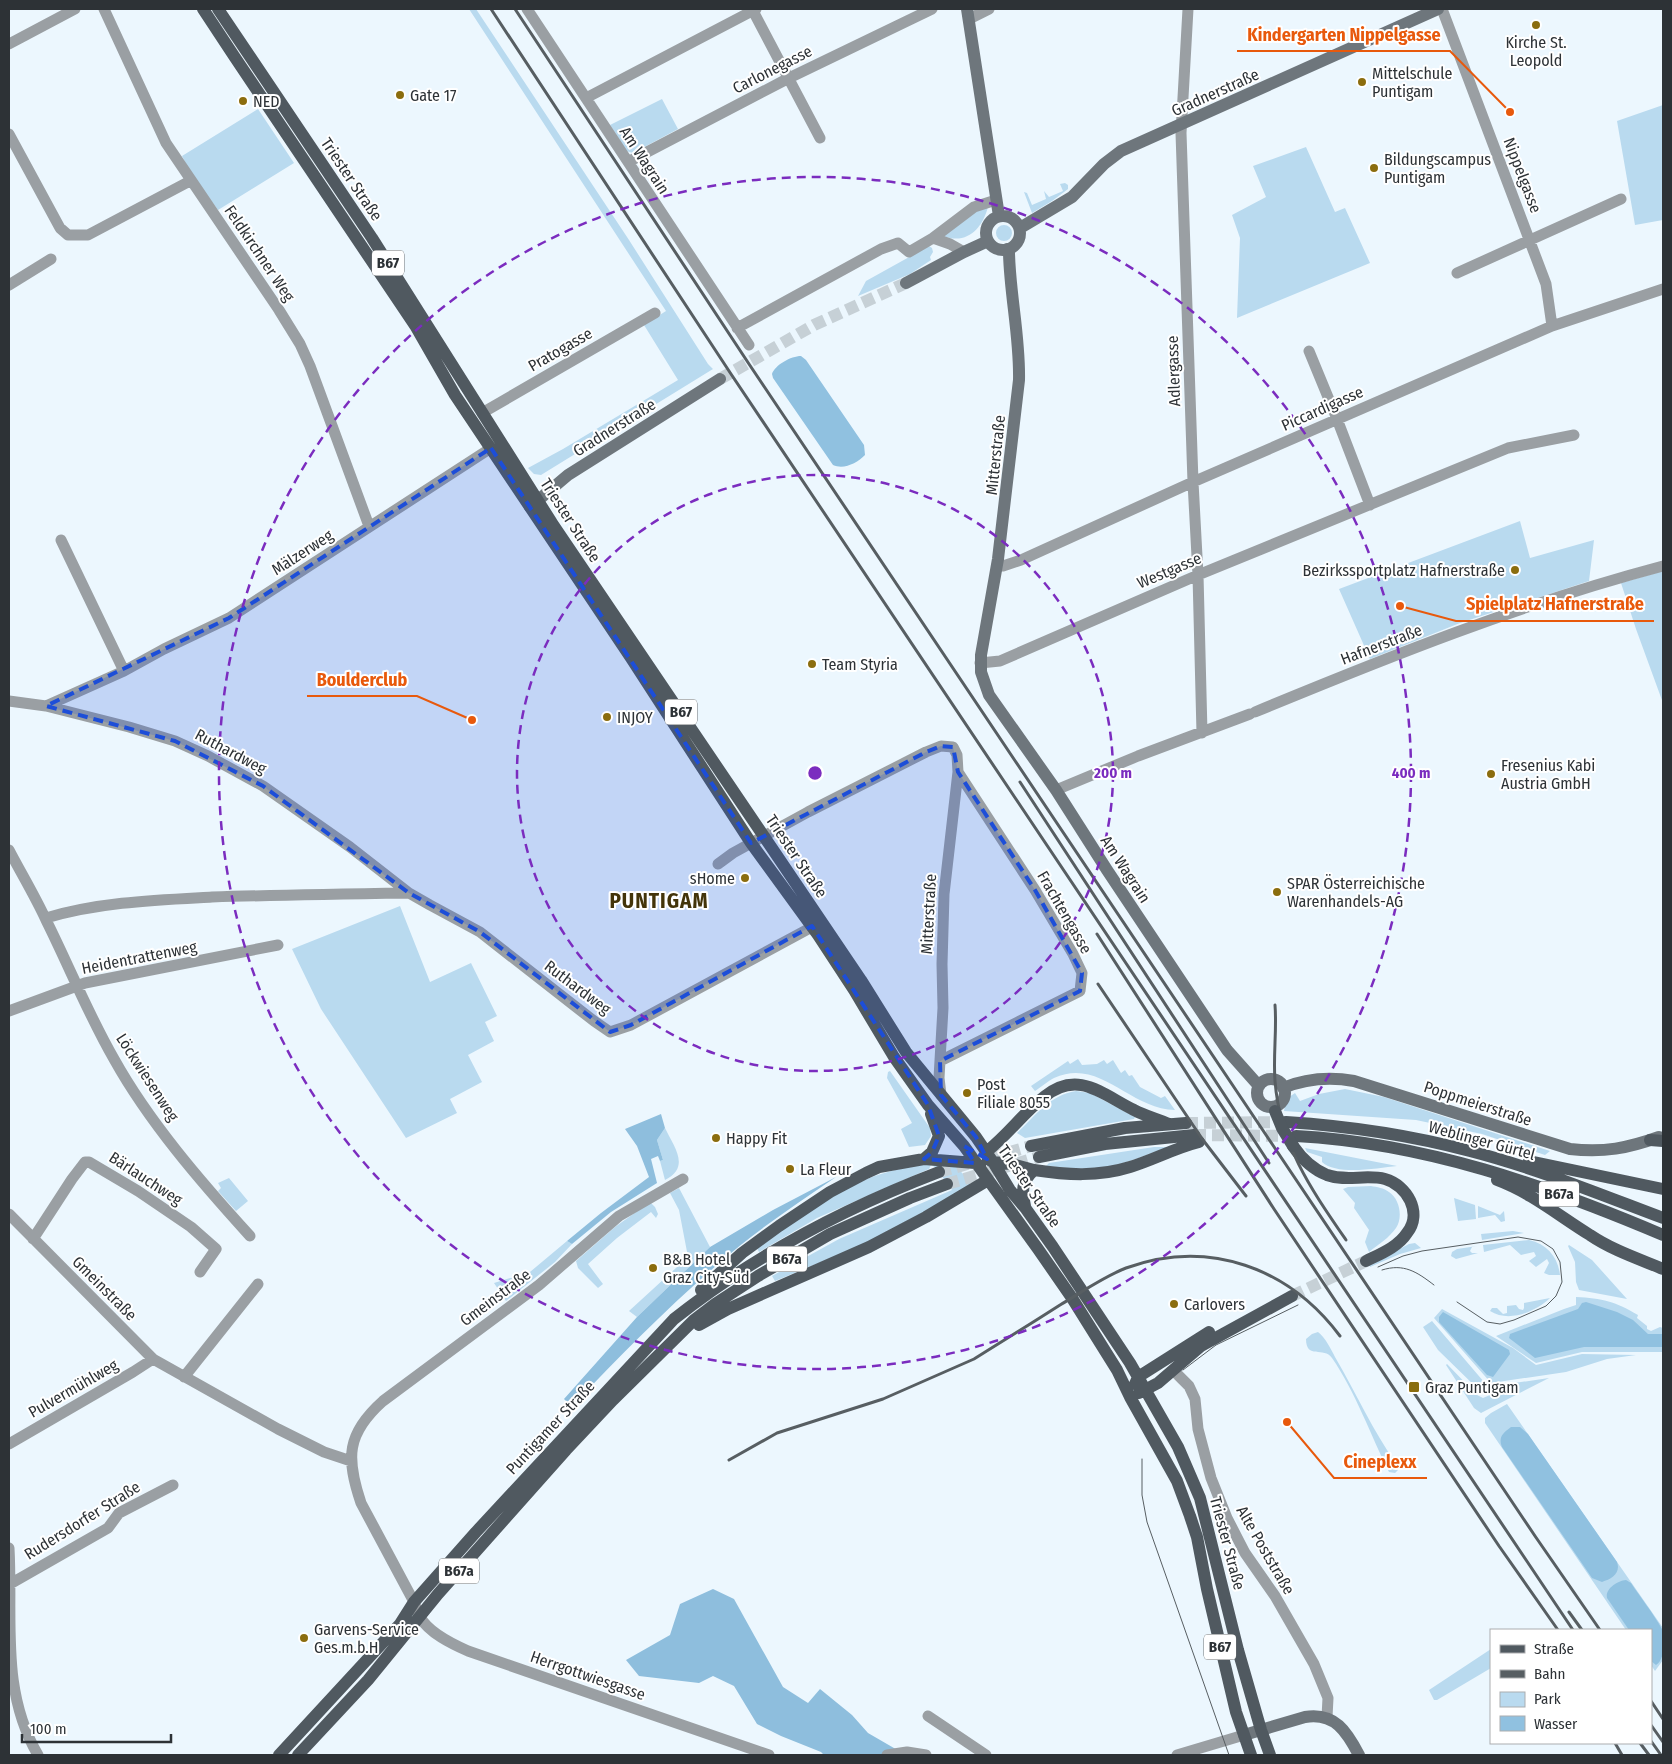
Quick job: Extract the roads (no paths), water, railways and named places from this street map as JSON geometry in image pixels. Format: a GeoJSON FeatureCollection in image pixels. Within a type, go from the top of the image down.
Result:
{"type":"FeatureCollection","features":[{"type":"Feature","properties":{"kind":"main road","name":"Triester Straße"},"geometry":{"type":"LineString","coordinates":[[204,9],[416,327],[454,395],[491,448],[534,504],[764,836],[861,980],[906,1052],[976,1137],[988,1165],[1117,1370],[1177,1481],[1192,1523],[1202,1558],[1207,1589],[1236,1712],[1251,1755]]}},
{"type":"Feature","properties":{"kind":"main road","name":"Triester Straße"},"geometry":{"type":"LineString","coordinates":[[218,9],[367,230],[482,413],[534,504],[636,665],[751,843],[812,926],[854,990],[894,1057],[928,1105],[964,1146],[975,1163],[988,1165],[1026,1209],[1112,1335],[1146,1390],[1178,1447],[1200,1498],[1238,1650],[1270,1755]]}},
{"type":"Feature","properties":{"kind":"main road"},"geometry":{"type":"LineString","coordinates":[[674,1338],[728,1309],[877,1243],[926,1217],[988,1165],[1005,1136],[1042,1097],[1057,1088],[1067,1085],[1086,1085],[1134,1110],[1170,1124]]}},
{"type":"Feature","properties":{"kind":"main road"},"geometry":{"type":"LineString","coordinates":[[924,1158],[932,1152],[939,1136],[928,1105]]}},
{"type":"Feature","properties":{"kind":"main road"},"geometry":{"type":"LineString","coordinates":[[1275,1109],[1282,1128],[1294,1141],[1307,1163],[1326,1174],[1339,1178],[1371,1176],[1387,1179],[1399,1185],[1407,1194],[1412,1204],[1413,1215],[1409,1232],[1390,1248],[1366,1261]]}},
{"type":"Feature","properties":{"kind":"main road","name":"Weblinger Gürtel"},"geometry":{"type":"LineString","coordinates":[[1286,1122],[1394,1134],[1447,1145],[1507,1162],[1663,1218]]}},
{"type":"Feature","properties":{"kind":"main road"},"geometry":{"type":"LineString","coordinates":[[1031,1146],[1125,1128],[1186,1123]]}},
{"type":"Feature","properties":{"kind":"main road"},"geometry":{"type":"LineString","coordinates":[[964,1146],[988,1165],[1011,1164],[1034,1170],[1077,1175],[1104,1173],[1129,1167],[1197,1139],[1106,1144],[1039,1157]]}},
{"type":"Feature","properties":{"kind":"main road"},"geometry":{"type":"LineString","coordinates":[[1650,1140],[1663,1141]]}},
{"type":"Feature","properties":{"kind":"main road","name":"Weblinger Gürtel"},"geometry":{"type":"LineString","coordinates":[[1294,1141],[1382,1146],[1452,1160],[1530,1183],[1663,1235]]}},
{"type":"Feature","properties":{"kind":"main road"},"geometry":{"type":"LineString","coordinates":[[674,1319],[708,1283],[742,1253],[830,1192],[879,1168],[924,1158],[975,1163]]}},
{"type":"Feature","properties":{"kind":"main road"},"geometry":{"type":"LineString","coordinates":[[1507,1162],[1522,1159],[1662,1188]]}},
{"type":"Feature","properties":{"kind":"main road"},"geometry":{"type":"LineString","coordinates":[[1452,1160],[1475,1174],[1506,1184],[1524,1193],[1607,1245],[1663,1269]]}},
{"type":"Feature","properties":{"kind":"main road"},"geometry":{"type":"LineString","coordinates":[[1026,1209],[1022,1187],[1024,1181],[1034,1170]]}},
{"type":"Feature","properties":{"kind":"main road","name":"Puntigamer Straße"},"geometry":{"type":"LineString","coordinates":[[279,1755],[400,1624],[414,1602],[555,1446],[674,1319],[711,1290],[761,1258],[818,1226],[871,1199],[939,1172]]}},
{"type":"Feature","properties":{"kind":"main road","name":"Puntigamer Straße"},"geometry":{"type":"LineString","coordinates":[[298,1755],[368,1680],[438,1594],[566,1450],[674,1338],[715,1304],[766,1271],[830,1234],[910,1198],[947,1184]]}},
{"type":"Feature","properties":{"kind":"main road"},"geometry":{"type":"LineString","coordinates":[[1130,1397],[1146,1390],[1171,1372],[1201,1346],[1292,1296]]}},
{"type":"Feature","properties":{"kind":"main road"},"geometry":{"type":"LineString","coordinates":[[1130,1397],[1138,1377],[1210,1331],[1258,1309],[1274,1305]]}},
{"type":"Feature","properties":{"kind":"street"},"geometry":{"type":"LineString","coordinates":[[9,44],[75,9]]}},
{"type":"Feature","properties":{"kind":"street","name":"Feldkirchner Weg"},"geometry":{"type":"LineString","coordinates":[[104,9],[166,143],[300,344],[310,366],[369,526]]}},
{"type":"Feature","properties":{"kind":"street","name":"Am Wagrain"},"geometry":{"type":"LineString","coordinates":[[528,9],[749,345]]}},
{"type":"Feature","properties":{"kind":"street"},"geometry":{"type":"LineString","coordinates":[[586,98],[754,9],[820,138]]}},
{"type":"Feature","properties":{"kind":"street","name":"Carlonegasse"},"geometry":{"type":"LineString","coordinates":[[628,162],[789,78],[932,9]]}},
{"type":"Feature","properties":{"kind":"street"},"geometry":{"type":"LineString","coordinates":[[989,9],[968,14],[999,216]]}},
{"type":"Feature","properties":{"kind":"street","name":"Adlergasse"},"geometry":{"type":"LineString","coordinates":[[1188,9],[1181,124],[1202,733]]}},
{"type":"Feature","properties":{"kind":"street","name":"Gradnerstraße"},"geometry":{"type":"LineString","coordinates":[[1020,228],[1072,197],[1104,164],[1121,151],[1438,9]]}},
{"type":"Feature","properties":{"kind":"street","name":"Nippelgasse"},"geometry":{"type":"LineString","coordinates":[[1442,9],[1546,284],[1552,326]]}},
{"type":"Feature","properties":{"kind":"street"},"geometry":{"type":"LineString","coordinates":[[9,134],[60,228],[68,235],[88,235],[190,181]]}},
{"type":"Feature","properties":{"kind":"street","name":"Nippelgasse"},"geometry":{"type":"LineString","coordinates":[[1457,272],[1621,199]]}},
{"type":"Feature","properties":{"kind":"street"},"geometry":{"type":"LineString","coordinates":[[737,328],[881,249],[898,243],[909,252],[933,238],[974,207],[996,200]]}},
{"type":"Feature","properties":{"kind":"street"},"geometry":{"type":"LineString","coordinates":[[1009,216],[1013,218],[1020,228],[1016,245],[1007,249],[995,248],[988,241],[987,226],[994,218],[1009,216]]}},
{"type":"Feature","properties":{"kind":"street"},"geometry":{"type":"LineString","coordinates":[[933,238],[950,244],[964,252]]}},
{"type":"Feature","properties":{"kind":"street"},"geometry":{"type":"LineString","coordinates":[[906,283],[988,241]]}},
{"type":"Feature","properties":{"kind":"street","name":"Mitterstraße"},"geometry":{"type":"LineString","coordinates":[[980,663],[997,566],[1019,380],[1020,353],[1010,287],[1009,253],[1007,249]]}},
{"type":"Feature","properties":{"kind":"street"},"geometry":{"type":"LineString","coordinates":[[9,285],[51,259]]}},
{"type":"Feature","properties":{"kind":"street","name":"Piccardigasse"},"geometry":{"type":"LineString","coordinates":[[997,566],[1021,560],[1193,482],[1552,326],[1663,289]]}},
{"type":"Feature","properties":{"kind":"street","name":"Pratogasse"},"geometry":{"type":"LineString","coordinates":[[482,413],[655,313]]}},
{"type":"Feature","properties":{"kind":"street"},"geometry":{"type":"LineString","coordinates":[[1308,351],[1337,419],[1370,505]]}},
{"type":"Feature","properties":{"kind":"street","name":"Gradnerstraße"},"geometry":{"type":"LineString","coordinates":[[534,504],[568,475],[720,379]]}},
{"type":"Feature","properties":{"kind":"street","name":"Westgasse"},"geometry":{"type":"LineString","coordinates":[[980,663],[1000,661],[1198,575],[1508,448],[1574,435]]}},
{"type":"Feature","properties":{"kind":"street","name":"Mälzerweg"},"geometry":{"type":"LineString","coordinates":[[46,706],[124,671],[164,649],[229,618],[491,448]]}},
{"type":"Feature","properties":{"kind":"street"},"geometry":{"type":"LineString","coordinates":[[61,540],[124,671]]}},
{"type":"Feature","properties":{"kind":"street","name":"Hafnerstraße"},"geometry":{"type":"LineString","coordinates":[[1056,790],[1479,624],[1593,585],[1663,566]]}},
{"type":"Feature","properties":{"kind":"street","name":"Am Wagrain"},"geometry":{"type":"LineString","coordinates":[[980,663],[988,695],[1056,790],[1112,879],[1227,1050],[1259,1086]]}},
{"type":"Feature","properties":{"kind":"street","name":"Ruthardweg"},"geometry":{"type":"LineString","coordinates":[[9,701],[46,706],[175,741],[208,756],[263,786],[350,846],[410,893],[480,932],[610,1032],[631,1025],[812,926]]}},
{"type":"Feature","properties":{"kind":"street","name":"Mitterstraße"},"geometry":{"type":"LineString","coordinates":[[764,836],[926,752],[941,746],[953,747],[957,755],[958,772],[944,894],[939,1078],[941,1095]]}},
{"type":"Feature","properties":{"kind":"street","name":"Frachtengasse"},"geometry":{"type":"LineString","coordinates":[[940,1061],[1080,992],[1082,973],[1073,954],[1035,890],[958,772]]}},
{"type":"Feature","properties":{"kind":"street"},"geometry":{"type":"LineString","coordinates":[[718,864],[764,836]]}},
{"type":"Feature","properties":{"kind":"street","name":"Löckwiesenweg"},"geometry":{"type":"LineString","coordinates":[[9,850],[46,918],[76,986],[114,1060],[138,1098],[202,1183],[250,1236]]}},
{"type":"Feature","properties":{"kind":"street"},"geometry":{"type":"LineString","coordinates":[[46,918],[92,908],[166,899],[284,894],[410,893]]}},
{"type":"Feature","properties":{"kind":"street","name":"Heidentrattenweg"},"geometry":{"type":"LineString","coordinates":[[9,1011],[76,986],[278,945]]}},
{"type":"Feature","properties":{"kind":"street","name":"Poppmeierstraße"},"geometry":{"type":"LineString","coordinates":[[1283,1088],[1315,1080],[1340,1078],[1570,1149],[1610,1150],[1663,1136]]}},
{"type":"Feature","properties":{"kind":"street"},"geometry":{"type":"LineString","coordinates":[[1272,1079],[1280,1083],[1283,1088],[1283,1100],[1275,1109],[1265,1106],[1260,1102],[1257,1092],[1259,1086],[1264,1081],[1272,1079]]}},
{"type":"Feature","properties":{"kind":"street","name":"Bärlauchweg"},"geometry":{"type":"LineString","coordinates":[[33,1239],[72,1179],[85,1162],[89,1162],[138,1191],[191,1227],[216,1249],[200,1272]]}},
{"type":"Feature","properties":{"kind":"street","name":"Gmeinstraße"},"geometry":{"type":"LineString","coordinates":[[414,1602],[362,1503],[356,1487],[351,1461],[352,1447],[359,1428],[371,1411],[382,1400],[539,1285],[618,1216],[683,1179]]}},
{"type":"Feature","properties":{"kind":"street","name":"Gmeinstraße"},"geometry":{"type":"LineString","coordinates":[[9,1214],[153,1359],[278,1429],[324,1452],[351,1461]]}},
{"type":"Feature","properties":{"kind":"street"},"geometry":{"type":"LineString","coordinates":[[184,1377],[258,1284]]}},
{"type":"Feature","properties":{"kind":"street","name":"Pulvermühlweg"},"geometry":{"type":"LineString","coordinates":[[9,1444],[153,1359]]}},
{"type":"Feature","properties":{"kind":"street","name":"Alte Poststraße"},"geometry":{"type":"LineString","coordinates":[[1171,1372],[1176,1373],[1189,1386],[1195,1399],[1198,1429],[1211,1478],[1227,1518],[1245,1553],[1274,1596],[1314,1664],[1328,1698],[1327,1717]]}},
{"type":"Feature","properties":{"kind":"street","name":"Rudersdorfer Straße"},"geometry":{"type":"LineString","coordinates":[[10,1584],[108,1528],[119,1514],[173,1484]]}},
{"type":"Feature","properties":{"kind":"street","name":"Rudersdorfer Straße"},"geometry":{"type":"LineString","coordinates":[[9,1548],[12,1680],[19,1712],[30,1742],[38,1755]]}},
{"type":"Feature","properties":{"kind":"street","name":"Herrgottwiesgasse"},"geometry":{"type":"LineString","coordinates":[[414,1602],[420,1617],[433,1630],[453,1645],[468,1652],[538,1674],[769,1755]]}},
{"type":"Feature","properties":{"kind":"street"},"geometry":{"type":"LineString","coordinates":[[928,1716],[986,1755]]}},
{"type":"Feature","properties":{"kind":"street"},"geometry":{"type":"LineString","coordinates":[[1177,1755],[1312,1716],[1327,1717],[1337,1723],[1359,1755]]}},
{"type":"Feature","properties":{"kind":"street"},"geometry":{"type":"LineString","coordinates":[[887,1755],[907,1752],[926,1755]]}},
{"type":"Feature","properties":{"kind":"water"},"geometry":{"type":"Polygon","coordinates":[[[801,356],[806,360],[864,445],[865,455],[858,461],[842,467],[833,465],[773,378],[772,374],[780,364],[801,356]]]}},
{"type":"Feature","properties":{"kind":"water"},"geometry":{"type":"Polygon","coordinates":[[[1586,1302],[1617,1312],[1633,1320],[1648,1334],[1663,1334],[1663,1347],[1584,1347],[1535,1358],[1509,1338],[1510,1334],[1578,1309],[1582,1303],[1586,1302]]]}},
{"type":"Feature","properties":{"kind":"water"},"geometry":{"type":"Polygon","coordinates":[[[1443,1312],[1509,1350],[1510,1354],[1493,1377],[1487,1375],[1439,1322],[1439,1317],[1443,1312]]]}},
{"type":"Feature","properties":{"kind":"water"},"geometry":{"type":"Polygon","coordinates":[[[1511,1427],[1520,1427],[1528,1434],[1617,1562],[1617,1572],[1609,1579],[1602,1582],[1592,1578],[1502,1447],[1502,1436],[1511,1427]]]}},
{"type":"Feature","properties":{"kind":"water"},"geometry":{"type":"Polygon","coordinates":[[[1626,1580],[1631,1583],[1662,1629],[1664,1637],[1663,1654],[1656,1665],[1652,1662],[1652,1629],[1628,1629],[1607,1598],[1612,1586],[1626,1580]]]}},
{"type":"Feature","properties":{"kind":"tunnel"},"geometry":{"type":"LineString","coordinates":[[720,379],[814,325],[906,283]]}},
{"type":"Feature","properties":{"kind":"tunnel"},"geometry":{"type":"LineString","coordinates":[[1186,1123],[1286,1122]]}},
{"type":"Feature","properties":{"kind":"tunnel"},"geometry":{"type":"LineString","coordinates":[[1194,1135],[1294,1136]]}},
{"type":"Feature","properties":{"kind":"tunnel"},"geometry":{"type":"LineString","coordinates":[[939,1172],[1031,1146]]}},
{"type":"Feature","properties":{"kind":"tunnel"},"geometry":{"type":"LineString","coordinates":[[947,1184],[1039,1157]]}},
{"type":"Feature","properties":{"kind":"tunnel"},"geometry":{"type":"LineString","coordinates":[[1292,1296],[1366,1261]]}},
{"type":"Feature","properties":{"kind":"tram line"},"geometry":{"type":"LineString","coordinates":[[1378,1267],[1403,1256],[1422,1251],[1518,1237],[1541,1241],[1553,1249],[1560,1262],[1562,1282],[1556,1296],[1546,1306],[1514,1320],[1500,1324],[1487,1322],[1457,1302]]}},
{"type":"Feature","properties":{"kind":"tram line"},"geometry":{"type":"LineString","coordinates":[[1382,1270],[1404,1268],[1422,1276],[1434,1285]]}},
{"type":"Feature","properties":{"kind":"tram line"},"geometry":{"type":"LineString","coordinates":[[1183,1370],[1216,1345],[1298,1305]]}},
{"type":"Feature","properties":{"kind":"tram line"},"geometry":{"type":"LineString","coordinates":[[1142,1459],[1142,1495],[1147,1522],[1229,1755]]}},
{"type":"Feature","properties":{"kind":"railway"},"geometry":{"type":"LineString","coordinates":[[491,9],[731,374],[1572,1629]]}},
{"type":"Feature","properties":{"kind":"railway"},"geometry":{"type":"LineString","coordinates":[[515,9],[749,364],[1599,1629]]}},
{"type":"Feature","properties":{"kind":"railway"},"geometry":{"type":"LineString","coordinates":[[1020,782],[1269,1163]]}},
{"type":"Feature","properties":{"kind":"railway"},"geometry":{"type":"LineString","coordinates":[[1097,934],[1274,1209],[1499,1546],[1557,1629]]}},
{"type":"Feature","properties":{"kind":"railway"},"geometry":{"type":"LineString","coordinates":[[1098,984],[1203,1140],[1246,1196]]}},
{"type":"Feature","properties":{"kind":"railway"},"geometry":{"type":"LineString","coordinates":[[1275,1005],[1275,1081],[1283,1126],[1290,1146],[1309,1184],[1346,1240]]}},
{"type":"Feature","properties":{"kind":"railway"},"geometry":{"type":"LineString","coordinates":[[729,1460],[777,1433],[883,1399],[974,1359],[1101,1280],[1126,1268],[1157,1260],[1187,1256],[1217,1258],[1245,1265],[1272,1277],[1297,1292],[1320,1312],[1340,1336]]}},
{"type":"Feature","properties":{"kind":"railway"},"geometry":{"type":"LineString","coordinates":[[1569,1612],[1581,1629]]}},
{"type":"Feature","properties":{"kind":"railway"},"geometry":{"type":"LineString","coordinates":[[1652,1702],[1663,1719]]}},
{"type":"Feature","properties":{"kind":"railway"},"geometry":{"type":"LineString","coordinates":[[1652,1726],[1663,1742]]}},
{"type":"Feature","properties":{"kind":"railway"},"geometry":{"type":"LineString","coordinates":[[1652,1742],[1661,1755]]}},
{"type":"Feature","properties":{"kind":"railway"},"geometry":{"type":"LineString","coordinates":[[1616,1744],[1622,1755]]}},
{"type":"Feature","properties":{"kind":"railway"},"geometry":{"type":"LineString","coordinates":[[1641,1744],[1649,1755]]}},
{"type":"Feature","properties":{"kind":"place","name":"Kirche St. Leopold"},"geometry":{"type":"Point","coordinates":[1536,25]}},
{"type":"Feature","properties":{"kind":"place","name":"Mittelschule Puntigam"},"geometry":{"type":"Point","coordinates":[1362,82]}},
{"type":"Feature","properties":{"kind":"place","name":"Gate 17"},"geometry":{"type":"Point","coordinates":[400,95]}},
{"type":"Feature","properties":{"kind":"place","name":"NED"},"geometry":{"type":"Point","coordinates":[243,101]}},
{"type":"Feature","properties":{"kind":"place","name":"Kindergarten Nippelgasse"},"geometry":{"type":"Point","coordinates":[1510,112]}},
{"type":"Feature","properties":{"kind":"place","name":"Bildungscampus Puntigam"},"geometry":{"type":"Point","coordinates":[1374,168]}},
{"type":"Feature","properties":{"kind":"place","name":"Bezirkssportplatz Hafnerstraße"},"geometry":{"type":"Point","coordinates":[1515,570]}},
{"type":"Feature","properties":{"kind":"place","name":"Spielplatz Hafnerstraße"},"geometry":{"type":"Point","coordinates":[1400,606]}},
{"type":"Feature","properties":{"kind":"place","name":"Team Styria"},"geometry":{"type":"Point","coordinates":[812,664]}},
{"type":"Feature","properties":{"kind":"place","name":"INJOY"},"geometry":{"type":"Point","coordinates":[607,717]}},
{"type":"Feature","properties":{"kind":"place","name":"Boulderclub"},"geometry":{"type":"Point","coordinates":[472,720]}},
{"type":"Feature","properties":{"kind":"place","name":"Fresenius Kabi Austria GmbH"},"geometry":{"type":"Point","coordinates":[1491,774]}},
{"type":"Feature","properties":{"kind":"place","name":"sHome"},"geometry":{"type":"Point","coordinates":[745,878]}},
{"type":"Feature","properties":{"kind":"place","name":"SPAR Österreichische Warenhandels-AG"},"geometry":{"type":"Point","coordinates":[1277,892]}},
{"type":"Feature","properties":{"kind":"place","name":"Post Filiale 8055"},"geometry":{"type":"Point","coordinates":[967,1093]}},
{"type":"Feature","properties":{"kind":"place","name":"Happy Fit"},"geometry":{"type":"Point","coordinates":[716,1138]}},
{"type":"Feature","properties":{"kind":"place","name":"La Fleur"},"geometry":{"type":"Point","coordinates":[790,1169]}},
{"type":"Feature","properties":{"kind":"place","name":"B&B Hotel Graz City-Süd"},"geometry":{"type":"Point","coordinates":[653,1268]}},
{"type":"Feature","properties":{"kind":"place","name":"Carlovers"},"geometry":{"type":"Point","coordinates":[1174,1304]}},
{"type":"Feature","properties":{"kind":"place","name":"Graz Puntigam"},"geometry":{"type":"Point","coordinates":[1414,1387]}},
{"type":"Feature","properties":{"kind":"place","name":"Cineplexx"},"geometry":{"type":"Point","coordinates":[1287,1422]}},
{"type":"Feature","properties":{"kind":"place","name":"Garvens-Service Ges.m.b.H"},"geometry":{"type":"Point","coordinates":[304,1638]}},
{"type":"Feature","properties":{"kind":"district","name":"PUNTIGAM"},"geometry":{"type":"Point","coordinates":[659,901]}}]}
